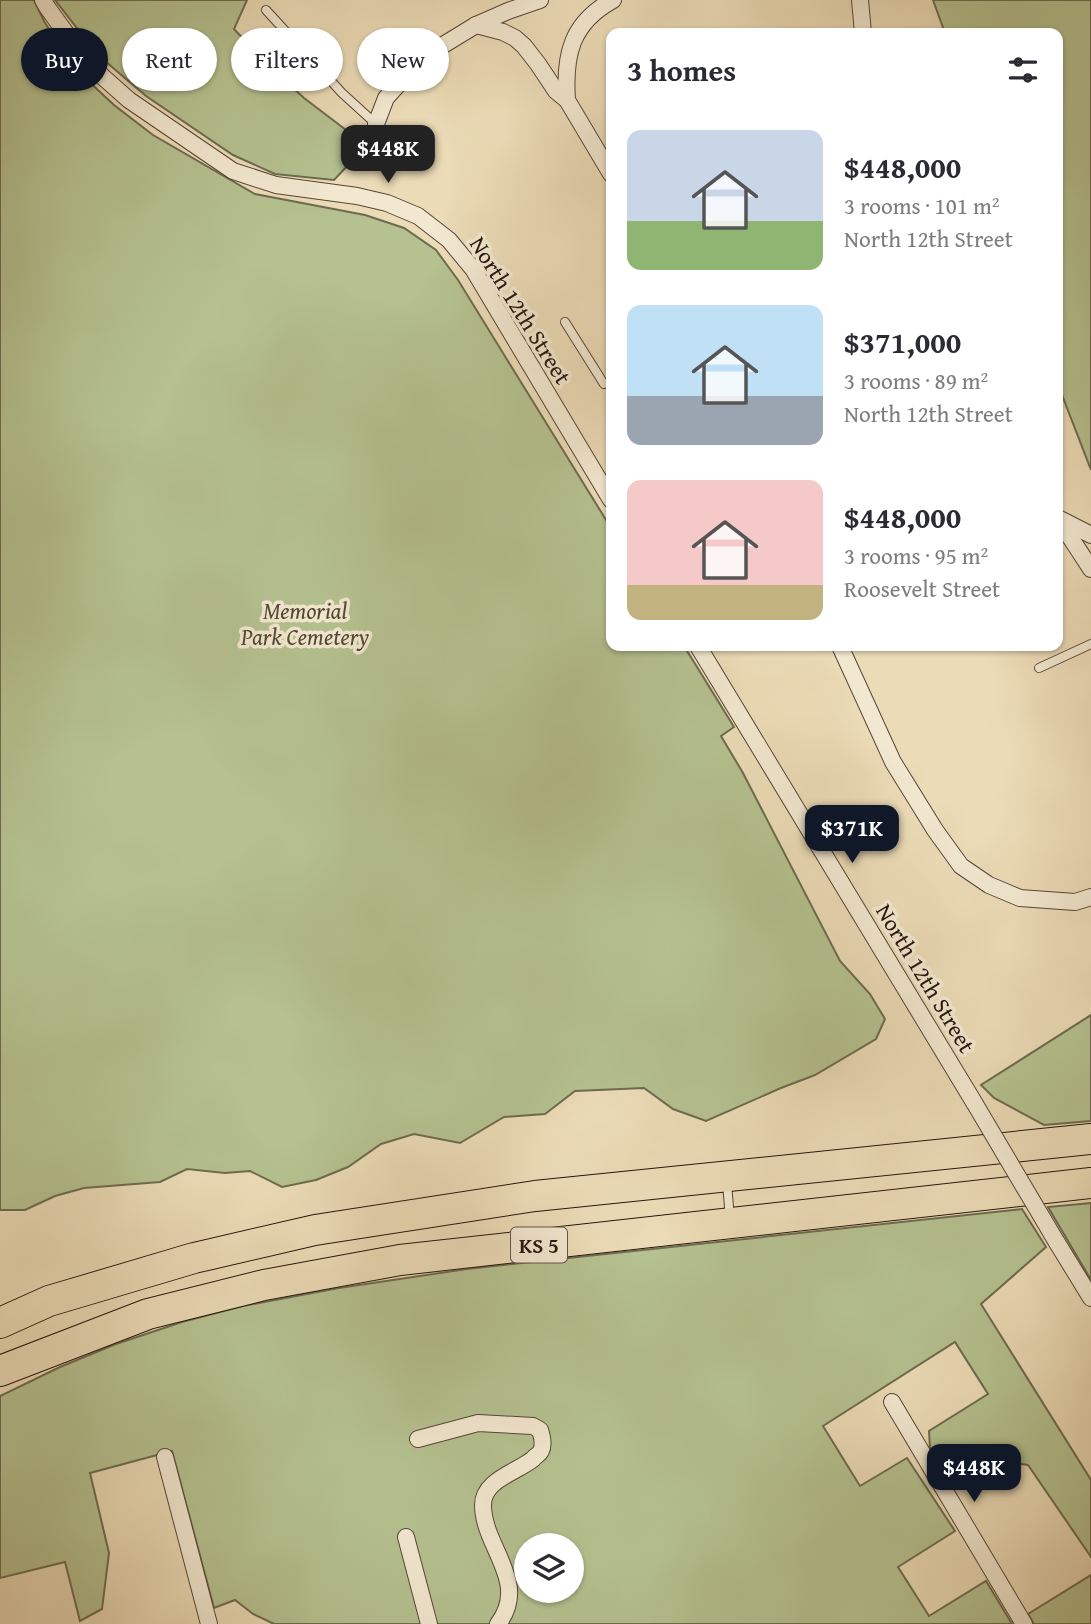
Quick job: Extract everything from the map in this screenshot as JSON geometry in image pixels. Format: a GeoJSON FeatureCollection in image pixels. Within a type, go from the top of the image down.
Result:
{"type":"FeatureCollection","features":[{"type":"Feature","properties":{"kind":"highway","name":"KS 5"},"geometry":{"type":"LineString","coordinates":[[0,1323],[49,1301],[194,1258],[315,1230],[535,1196],[1091,1139]]}},
{"type":"Feature","properties":{"kind":"highway","name":"KS 5"},"geometry":{"type":"LineString","coordinates":[[0,1371],[148,1314],[264,1285],[400,1260],[1091,1183]]}},
{"type":"Feature","properties":{"kind":"street","name":"North 12th Street"},"geometry":{"type":"LineString","coordinates":[[43,0],[81,54],[103,77],[129,100],[233,171],[276,185],[357,196],[387,203],[418,216],[450,240],[473,269],[606,492]]}},
{"type":"Feature","properties":{"kind":"street"},"geometry":{"type":"LineString","coordinates":[[376,124],[386,98],[422,58],[503,7],[540,0]]}},
{"type":"Feature","properties":{"kind":"street"},"geometry":{"type":"LineString","coordinates":[[568,100],[566,66],[570,46],[592,14],[612,0]]}},
{"type":"Feature","properties":{"kind":"street"},"geometry":{"type":"LineString","coordinates":[[860,0],[863,28]]}},
{"type":"Feature","properties":{"kind":"street"},"geometry":{"type":"LineString","coordinates":[[476,25],[515,38],[538,64],[556,91],[568,100],[606,165]]}},
{"type":"Feature","properties":{"kind":"street"},"geometry":{"type":"LineString","coordinates":[[1063,520],[1091,536]]}},
{"type":"Feature","properties":{"kind":"street"},"geometry":{"type":"LineString","coordinates":[[1063,526],[1091,569]]}},
{"type":"Feature","properties":{"kind":"street","name":"North 12th Street"},"geometry":{"type":"LineString","coordinates":[[701,651],[1091,1298]]}},
{"type":"Feature","properties":{"kind":"street"},"geometry":{"type":"LineString","coordinates":[[842,651],[893,762],[961,866],[989,886],[1020,898],[1075,902],[1091,897]]}},
{"type":"Feature","properties":{"kind":"street"},"geometry":{"type":"LineString","coordinates":[[892,1402],[1024,1624]]}},
{"type":"Feature","properties":{"kind":"street"},"geometry":{"type":"LineString","coordinates":[[418,1439],[478,1423],[533,1426],[540,1430],[541,1452],[493,1484],[483,1504],[487,1526],[509,1585],[508,1605],[498,1624]]}},
{"type":"Feature","properties":{"kind":"street"},"geometry":{"type":"LineString","coordinates":[[165,1457],[209,1624]]}},
{"type":"Feature","properties":{"kind":"street"},"geometry":{"type":"LineString","coordinates":[[406,1537],[429,1624]]}},
{"type":"Feature","properties":{"kind":"lane"},"geometry":{"type":"LineString","coordinates":[[266,10],[342,93],[376,124]]}},
{"type":"Feature","properties":{"kind":"lane"},"geometry":{"type":"LineString","coordinates":[[565,322],[606,383]]}},
{"type":"Feature","properties":{"kind":"lane"},"geometry":{"type":"LineString","coordinates":[[1039,667],[1091,644]]}},
{"type":"Feature","properties":{"kind":"lane"},"geometry":{"type":"LineString","coordinates":[[727,1177],[730,1223]]}},
{"type":"Feature","properties":{"kind":"green space","name":"Memorial Park Cemetery"},"geometry":{"type":"Polygon","coordinates":[[[0,0],[34,0],[48,28],[21,28],[21,91],[99,91],[153,135],[255,194],[365,215],[404,228],[436,250],[458,280],[606,520],[606,651],[687,651],[734,727],[721,736],[743,773],[840,961],[870,994],[885,1019],[876,1039],[815,1075],[706,1121],[673,1109],[644,1088],[575,1091],[545,1114],[504,1117],[460,1143],[414,1134],[381,1144],[348,1167],[316,1180],[282,1187],[250,1171],[225,1173],[187,1169],[160,1182],[84,1188],[55,1196],[25,1210],[0,1210],[0,0]]]}},
{"type":"Feature","properties":{"kind":"green space"},"geometry":{"type":"Polygon","coordinates":[[[55,0],[247,0],[234,28],[231,28],[231,91],[296,91],[350,133],[351,162],[334,180],[275,174],[233,155],[140,91],[217,91],[217,28],[122,28],[122,76],[108,64],[108,28],[77,28],[55,0]]]}},
{"type":"Feature","properties":{"kind":"green space"},"geometry":{"type":"Polygon","coordinates":[[[933,0],[1091,0],[1091,470],[1063,398],[1063,28],[943,28],[933,0]]]}},
{"type":"Feature","properties":{"kind":"green space"},"geometry":{"type":"Polygon","coordinates":[[[1091,1015],[1091,1121],[1044,1125],[994,1098],[981,1085],[1091,1015]]]}},
{"type":"Feature","properties":{"kind":"green space"},"geometry":{"type":"Polygon","coordinates":[[[1091,1203],[1091,1280],[1048,1207],[1091,1203]]]}},
{"type":"Feature","properties":{"kind":"green space"},"geometry":{"type":"Polygon","coordinates":[[[1022,1209],[1046,1247],[981,1304],[1091,1480],[1091,1557],[1028,1465],[992,1460],[950,1486],[930,1448],[929,1431],[988,1394],[955,1342],[823,1426],[860,1486],[907,1458],[955,1531],[898,1567],[929,1616],[986,1581],[1012,1624],[274,1624],[253,1614],[235,1600],[214,1608],[172,1451],[90,1473],[109,1553],[102,1609],[80,1621],[65,1562],[0,1578],[0,1396],[116,1344],[182,1322],[243,1306],[339,1288],[467,1269],[1022,1209]]]}},
{"type":"Feature","properties":{"kind":"green space"},"geometry":{"type":"Polygon","coordinates":[[[1091,1575],[1091,1624],[1034,1624],[1028,1614],[1091,1575]]]}}]}
